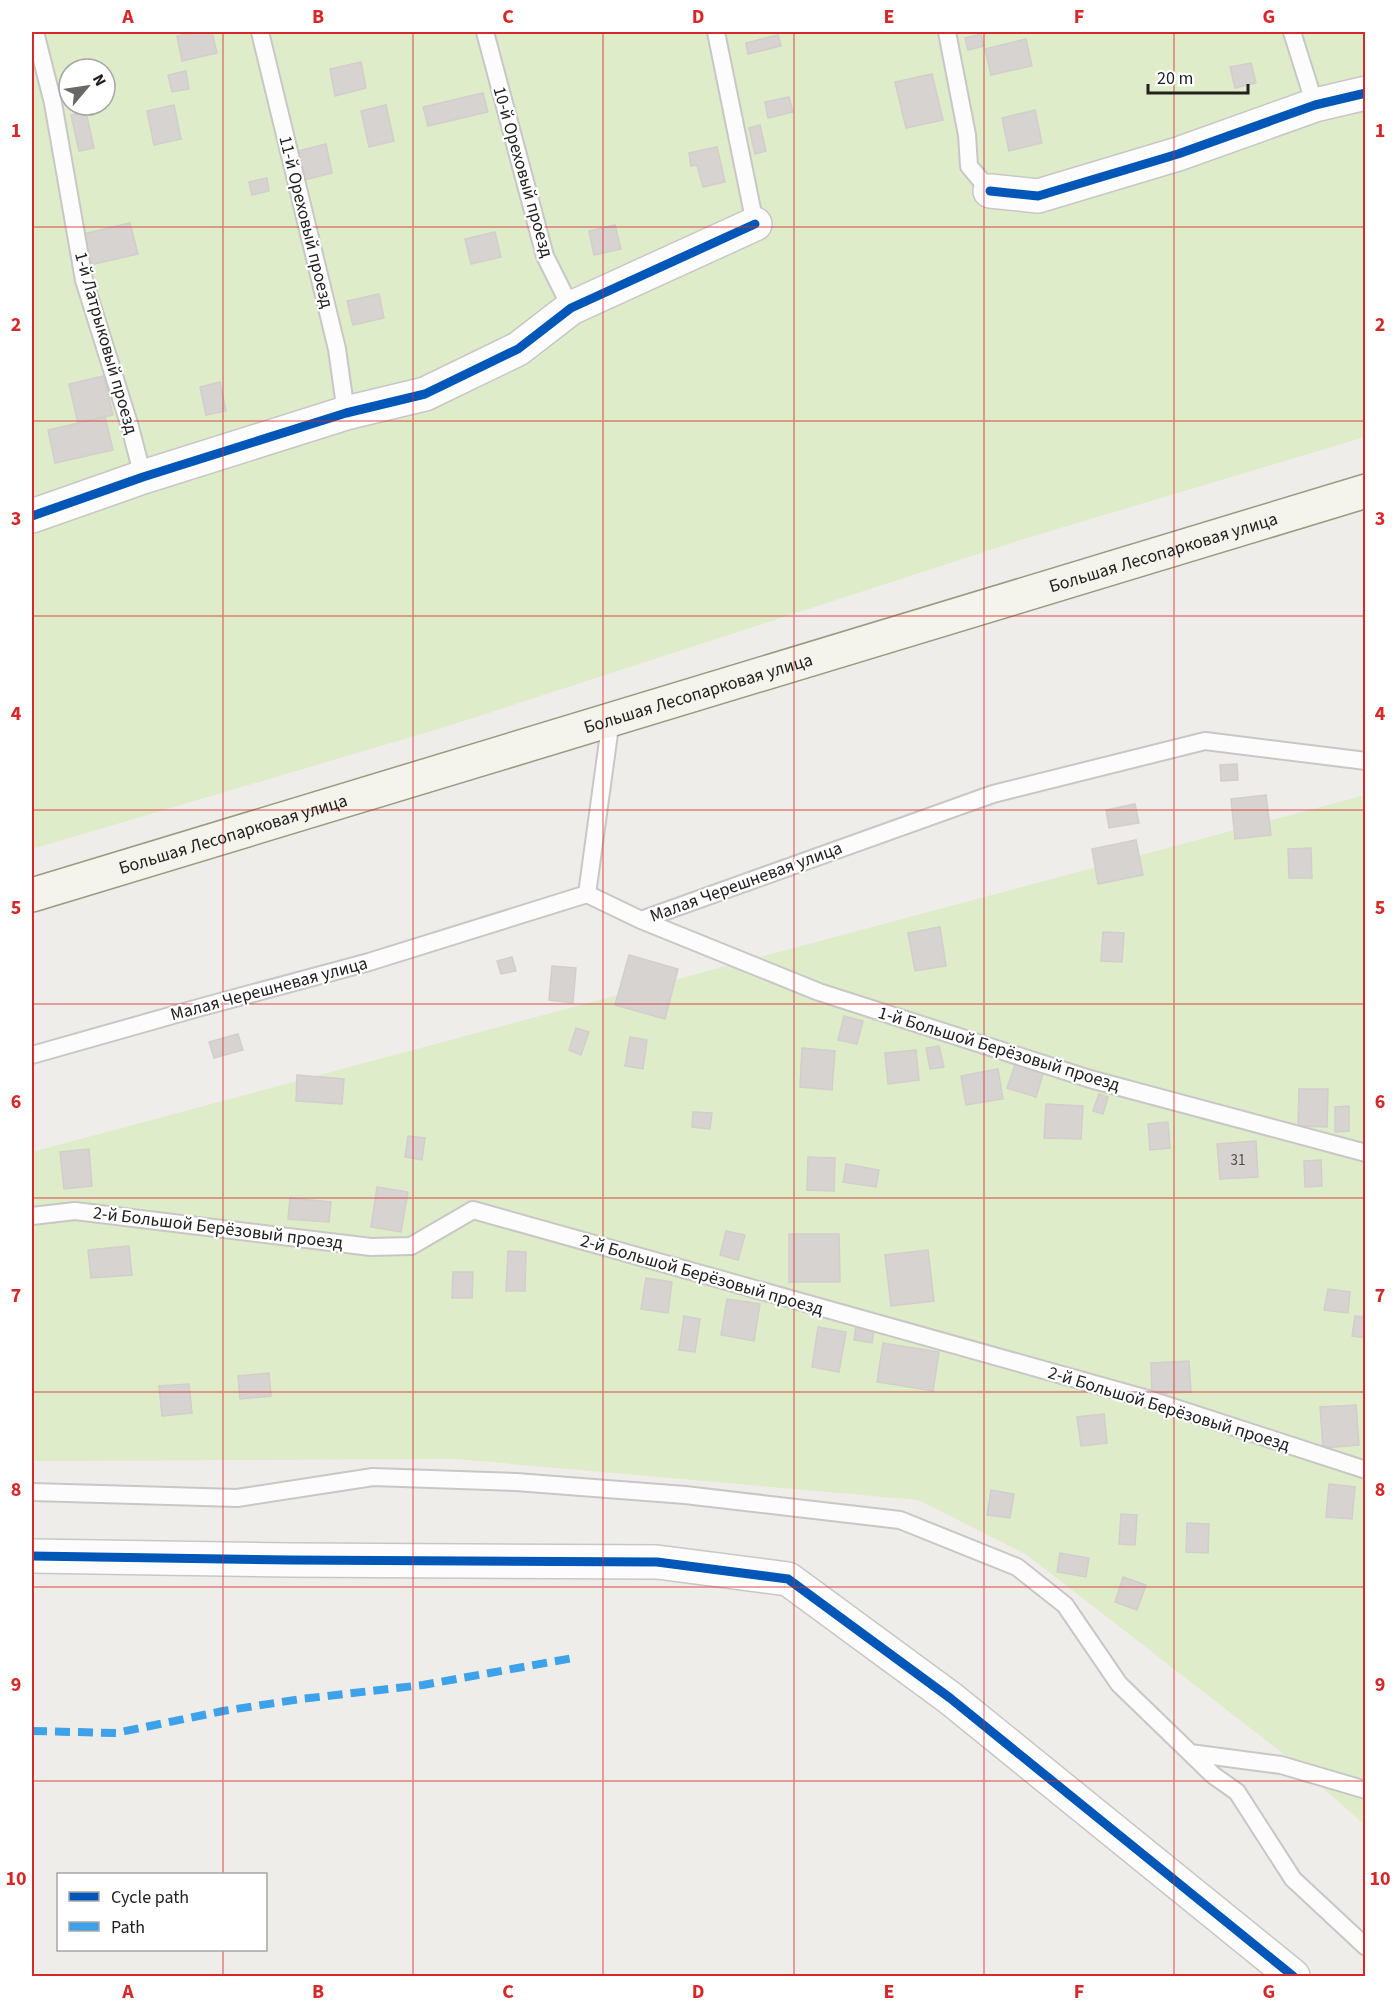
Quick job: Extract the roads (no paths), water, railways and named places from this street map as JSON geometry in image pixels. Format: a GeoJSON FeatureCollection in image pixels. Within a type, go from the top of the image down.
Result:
{"type":"FeatureCollection","features":[{"type":"Feature","properties":{"kind":"main road","name":"Большая Лесопарковая улица"},"geometry":{"type":"LineString","coordinates":[[32,895],[1365,491]]}},
{"type":"Feature","properties":{"kind":"street"},"geometry":{"type":"LineString","coordinates":[[990,191],[1038,196],[1178,154],[1315,105],[1365,93]]}},
{"type":"Feature","properties":{"kind":"street"},"geometry":{"type":"LineString","coordinates":[[32,516],[143,477],[346,413],[425,394],[518,349],[571,308],[755,224]]}},
{"type":"Feature","properties":{"kind":"street"},"geometry":{"type":"LineString","coordinates":[[32,1556],[657,1562],[788,1579],[950,1698],[1293,1977]]}},
{"type":"Feature","properties":{"kind":"lane","name":"1-й Латрыковый проезд"},"geometry":{"type":"LineString","coordinates":[[35,32],[52,103],[84,280],[130,427],[143,477]]}},
{"type":"Feature","properties":{"kind":"lane","name":"11-й Ореховый проезд"},"geometry":{"type":"LineString","coordinates":[[260,32],[337,349],[346,413]]}},
{"type":"Feature","properties":{"kind":"lane","name":"10-й Ореховый проезд"},"geometry":{"type":"LineString","coordinates":[[484,32],[545,256],[571,308]]}},
{"type":"Feature","properties":{"kind":"lane"},"geometry":{"type":"LineString","coordinates":[[716,32],[755,224]]}},
{"type":"Feature","properties":{"kind":"lane"},"geometry":{"type":"LineString","coordinates":[[947,32],[967,135],[969,166],[990,191]]}},
{"type":"Feature","properties":{"kind":"lane"},"geometry":{"type":"LineString","coordinates":[[1292,32],[1315,105]]}},
{"type":"Feature","properties":{"kind":"lane"},"geometry":{"type":"LineString","coordinates":[[587,894],[611,719]]}},
{"type":"Feature","properties":{"kind":"lane","name":"Малая Черешневая улица"},"geometry":{"type":"LineString","coordinates":[[32,1055],[369,962],[587,894],[641,920],[993,794],[1205,741],[1365,761]]}},
{"type":"Feature","properties":{"kind":"lane","name":"1-й Большой Берёзовый проезд"},"geometry":{"type":"LineString","coordinates":[[641,920],[819,992],[1090,1079],[1365,1153]]}},
{"type":"Feature","properties":{"kind":"lane","name":"2-й Большой Берёзовый проезд"},"geometry":{"type":"LineString","coordinates":[[32,1216],[75,1211],[371,1247],[411,1246],[473,1210],[1151,1400],[1365,1470]]}},
{"type":"Feature","properties":{"kind":"lane"},"geometry":{"type":"LineString","coordinates":[[32,1492],[237,1498],[373,1477],[516,1482],[685,1496],[900,1520],[1017,1567],[1065,1605],[1119,1684],[1213,1775],[1237,1792],[1293,1879],[1365,1947]]}},
{"type":"Feature","properties":{"kind":"lane"},"geometry":{"type":"LineString","coordinates":[[1190,1753],[1281,1764],[1365,1790]]}}]}
